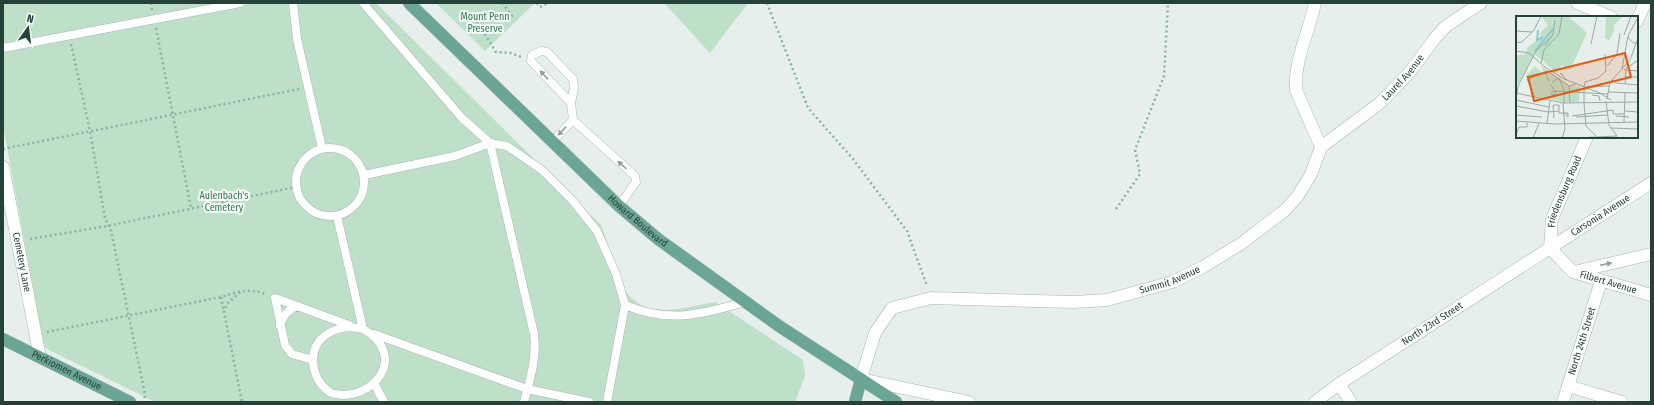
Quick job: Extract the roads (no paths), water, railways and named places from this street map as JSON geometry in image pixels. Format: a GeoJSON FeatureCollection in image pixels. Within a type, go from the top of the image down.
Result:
{"type":"FeatureCollection","features":[{"type":"Feature","properties":{"kind":"main road","name":"Howard Boulevard"},"geometry":{"type":"LineString","coordinates":[[409,3],[551,143],[619,206],[658,239],[746,302],[896,402]]}},
{"type":"Feature","properties":{"kind":"main road","name":"Perkiomen Avenue"},"geometry":{"type":"LineString","coordinates":[[3,339],[130,402]]}},
{"type":"Feature","properties":{"kind":"main road"},"geometry":{"type":"LineString","coordinates":[[855,402],[861,379]]}},
{"type":"Feature","properties":{"kind":"street"},"geometry":{"type":"LineString","coordinates":[[1315,3],[1299,59],[1296,90],[1321,147]]}},
{"type":"Feature","properties":{"kind":"street","name":"Laurel Avenue"},"geometry":{"type":"LineString","coordinates":[[1321,147],[1380,103],[1401,83],[1446,26],[1481,3]]}},
{"type":"Feature","properties":{"kind":"street"},"geometry":{"type":"LineString","coordinates":[[1577,3],[1608,16]]}},
{"type":"Feature","properties":{"kind":"street"},"geometry":{"type":"LineString","coordinates":[[1638,20],[1645,3]]}},
{"type":"Feature","properties":{"kind":"street","name":"Friedensburg Road"},"geometry":{"type":"LineString","coordinates":[[1550,248],[1552,219],[1587,138]]}},
{"type":"Feature","properties":{"kind":"street","name":"Summit Avenue"},"geometry":{"type":"LineString","coordinates":[[861,379],[875,334],[892,308],[931,298],[1087,301],[1124,296],[1172,282],[1203,267],[1242,243],[1284,211],[1297,197],[1312,174],[1321,147]]}},
{"type":"Feature","properties":{"kind":"street","name":"Cemetery Lane"},"geometry":{"type":"LineString","coordinates":[[3,167],[40,357]]}},
{"type":"Feature","properties":{"kind":"street","name":"Carsonia Avenue"},"geometry":{"type":"LineString","coordinates":[[1550,248],[1651,184]]}},
{"type":"Feature","properties":{"kind":"street","name":"Filbert Avenue"},"geometry":{"type":"LineString","coordinates":[[1550,248],[1573,272],[1651,295]]}},
{"type":"Feature","properties":{"kind":"street","name":"North 23rd Street"},"geometry":{"type":"LineString","coordinates":[[1315,402],[1339,384],[1550,248]]}},
{"type":"Feature","properties":{"kind":"street"},"geometry":{"type":"LineString","coordinates":[[1573,272],[1651,254]]}},
{"type":"Feature","properties":{"kind":"street","name":"North 24th Street"},"geometry":{"type":"LineString","coordinates":[[1563,402],[1602,281]]}},
{"type":"Feature","properties":{"kind":"street"},"geometry":{"type":"LineString","coordinates":[[861,379],[968,402]]}},
{"type":"Feature","properties":{"kind":"street"},"geometry":{"type":"LineString","coordinates":[[1339,384],[1351,402]]}},
{"type":"Feature","properties":{"kind":"street"},"geometry":{"type":"LineString","coordinates":[[1568,386],[1622,402]]}},
{"type":"Feature","properties":{"kind":"lane"},"geometry":{"type":"LineString","coordinates":[[3,48],[240,3]]}},
{"type":"Feature","properties":{"kind":"lane"},"geometry":{"type":"LineString","coordinates":[[293,3],[297,39],[322,148]]}},
{"type":"Feature","properties":{"kind":"lane"},"geometry":{"type":"LineString","coordinates":[[363,3],[462,118],[490,144],[534,334],[536,349],[534,367],[524,402]]}},
{"type":"Feature","properties":{"kind":"lane"},"geometry":{"type":"LineString","coordinates":[[571,103],[531,61],[532,55],[541,51],[547,52],[573,79],[574,88],[571,103],[573,120],[635,176],[636,182],[619,206]]}},
{"type":"Feature","properties":{"kind":"lane"},"geometry":{"type":"LineString","coordinates":[[551,143],[573,120]]}},
{"type":"Feature","properties":{"kind":"lane"},"geometry":{"type":"LineString","coordinates":[[364,175],[455,156],[490,144],[507,146],[542,170],[572,200],[597,230],[616,274],[625,305],[607,402]]}},
{"type":"Feature","properties":{"kind":"lane"},"geometry":{"type":"LineString","coordinates":[[333,147],[344,150],[353,156],[360,164],[364,175],[365,186],[362,196],[356,205],[347,212],[337,216],[326,216],[315,213],[303,202],[296,187],[296,177],[304,159],[312,152],[322,148],[333,147]]}},
{"type":"Feature","properties":{"kind":"lane"},"geometry":{"type":"LineString","coordinates":[[337,216],[363,329]]}},
{"type":"Feature","properties":{"kind":"lane"},"geometry":{"type":"LineString","coordinates":[[313,360],[292,354],[285,345],[275,298],[527,389],[589,402]]}},
{"type":"Feature","properties":{"kind":"lane"},"geometry":{"type":"LineString","coordinates":[[625,305],[650,313],[674,317],[698,314],[746,302]]}},
{"type":"Feature","properties":{"kind":"lane"},"geometry":{"type":"LineString","coordinates":[[280,325],[290,308],[298,306]]}},
{"type":"Feature","properties":{"kind":"lane"},"geometry":{"type":"LineString","coordinates":[[352,326],[341,327],[330,331],[316,348],[313,360],[314,371],[318,381],[335,396],[357,398],[367,394],[376,387],[383,377],[386,365],[385,353],[380,342],[372,333]]}},
{"type":"Feature","properties":{"kind":"lane"},"geometry":{"type":"LineString","coordinates":[[376,387],[384,402]]}},
{"type":"Feature","properties":{"kind":"park label","name":"Mount Penn Preserve"},"geometry":{"type":"Point","coordinates":[485,22]}},
{"type":"Feature","properties":{"kind":"park label","name":"Aulenbach's Cemetery"},"geometry":{"type":"Point","coordinates":[224,202]}}]}
